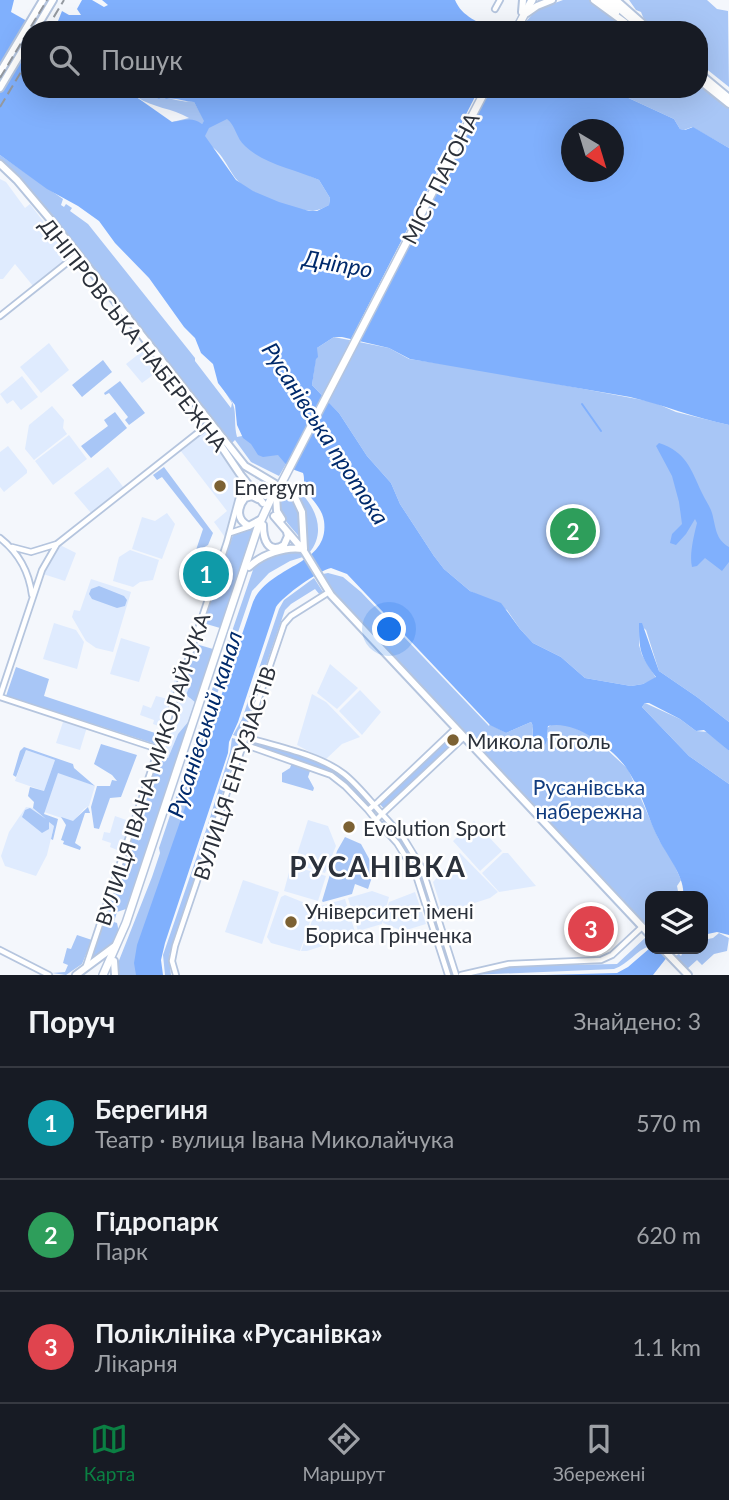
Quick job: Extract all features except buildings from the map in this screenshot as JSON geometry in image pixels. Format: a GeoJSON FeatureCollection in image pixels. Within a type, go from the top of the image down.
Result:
{"type":"FeatureCollection","features":[{"type":"Feature","properties":{"kind":"highway"},"geometry":{"type":"LineString","coordinates":[[519,21],[528,0]]}},
{"type":"Feature","properties":{"kind":"highway","name":"МІСТ ПАТОНА"},"geometry":{"type":"LineString","coordinates":[[277,490],[479,98]]}},
{"type":"Feature","properties":{"kind":"highway"},"geometry":{"type":"LineString","coordinates":[[104,975],[118,942],[263,516],[277,490]]}},
{"type":"Feature","properties":{"kind":"highway"},"geometry":{"type":"LineString","coordinates":[[104,975],[114,961],[138,900],[277,490]]}},
{"type":"Feature","properties":{"kind":"main road"},"geometry":{"type":"LineString","coordinates":[[30,21],[43,0]]}},
{"type":"Feature","properties":{"kind":"main road"},"geometry":{"type":"LineString","coordinates":[[40,21],[53,0]]}},
{"type":"Feature","properties":{"kind":"main road"},"geometry":{"type":"LineString","coordinates":[[522,16],[552,0]]}},
{"type":"Feature","properties":{"kind":"main road"},"geometry":{"type":"LineString","coordinates":[[594,0],[623,21]]}},
{"type":"Feature","properties":{"kind":"main road"},"geometry":{"type":"LineString","coordinates":[[602,0],[626,21]]}},
{"type":"Feature","properties":{"kind":"main road"},"geometry":{"type":"LineString","coordinates":[[608,0],[636,21]]}},
{"type":"Feature","properties":{"kind":"main road"},"geometry":{"type":"LineString","coordinates":[[616,0],[638,21]]}},
{"type":"Feature","properties":{"kind":"main road"},"geometry":{"type":"LineString","coordinates":[[623,0],[640,21]]}},
{"type":"Feature","properties":{"kind":"main road"},"geometry":{"type":"LineString","coordinates":[[0,72],[21,37]]}},
{"type":"Feature","properties":{"kind":"main road"},"geometry":{"type":"LineString","coordinates":[[0,88],[21,53]]}},
{"type":"Feature","properties":{"kind":"main road"},"geometry":{"type":"LineString","coordinates":[[708,80],[729,98]]}},
{"type":"Feature","properties":{"kind":"main road"},"geometry":{"type":"LineString","coordinates":[[708,87],[729,104]]}},
{"type":"Feature","properties":{"kind":"main road","name":"ДНІПРОВСЬКА НАБЕРЕЖНА"},"geometry":{"type":"LineString","coordinates":[[0,166],[17,180],[209,424],[261,502],[252,496],[245,498],[239,511]]}},
{"type":"Feature","properties":{"kind":"main road","name":"ДНІПРОВСЬКА НАБЕРЕЖНА"},"geometry":{"type":"LineString","coordinates":[[209,424],[217,431],[247,468],[277,490],[265,496],[259,493],[217,431]]}},
{"type":"Feature","properties":{"kind":"main road"},"geometry":{"type":"LineString","coordinates":[[304,549],[300,505],[294,495],[277,490],[277,512],[304,549],[329,592],[645,930]]}},
{"type":"Feature","properties":{"kind":"main road"},"geometry":{"type":"LineString","coordinates":[[239,511],[240,519],[249,526],[256,524],[263,516]]}},
{"type":"Feature","properties":{"kind":"main road"},"geometry":{"type":"LineString","coordinates":[[274,516],[304,549]]}},
{"type":"Feature","properties":{"kind":"main road"},"geometry":{"type":"LineString","coordinates":[[263,525],[265,542],[276,549],[284,545],[288,537],[280,522]]}},
{"type":"Feature","properties":{"kind":"main road"},"geometry":{"type":"LineString","coordinates":[[249,567],[263,556],[296,548],[304,549]]}},
{"type":"Feature","properties":{"kind":"main road","name":"ВУЛИЦЯ ІВАНА МИКОЛАЙЧУКА"},"geometry":{"type":"LineString","coordinates":[[76,975],[110,951],[118,942]]}},
{"type":"Feature","properties":{"kind":"main road"},"geometry":{"type":"LineString","coordinates":[[669,954],[686,972]]}},
{"type":"Feature","properties":{"kind":"main road"},"geometry":{"type":"LineString","coordinates":[[114,961],[114,975]]}},
{"type":"Feature","properties":{"kind":"main road"},"geometry":{"type":"LineString","coordinates":[[85,968],[94,966],[104,975]]}},
{"type":"Feature","properties":{"kind":"street"},"geometry":{"type":"LineString","coordinates":[[495,9],[500,0]]}},
{"type":"Feature","properties":{"kind":"street"},"geometry":{"type":"LineString","coordinates":[[0,316],[76,255]]}},
{"type":"Feature","properties":{"kind":"street"},"geometry":{"type":"LineString","coordinates":[[32,600],[25,556],[57,544],[209,424]]}},
{"type":"Feature","properties":{"kind":"street","name":"ВУЛИЦЯ ІВАНА МИКОЛАЙЧУКА"},"geometry":{"type":"LineString","coordinates":[[85,968],[230,532],[242,486],[240,474]]}},
{"type":"Feature","properties":{"kind":"street","name":"ВУЛИЦЯ ІВАНА МИКОЛАЙЧУКА"},"geometry":{"type":"LineString","coordinates":[[230,532],[239,511]]}},
{"type":"Feature","properties":{"kind":"street"},"geometry":{"type":"LineString","coordinates":[[230,532],[249,526]]}},
{"type":"Feature","properties":{"kind":"street"},"geometry":{"type":"LineString","coordinates":[[0,538],[12,547],[25,567],[33,573],[42,570]]}},
{"type":"Feature","properties":{"kind":"street"},"geometry":{"type":"LineString","coordinates":[[57,544],[42,570],[0,696],[158,749]]}},
{"type":"Feature","properties":{"kind":"street"},"geometry":{"type":"LineString","coordinates":[[12,547],[43,556],[45,564]]}},
{"type":"Feature","properties":{"kind":"street","name":"ВУЛИЦЯ ЕНТУЗІАСТІВ"},"geometry":{"type":"LineString","coordinates":[[176,975],[172,961],[175,946],[284,624],[291,616],[329,592]]}},
{"type":"Feature","properties":{"kind":"street"},"geometry":{"type":"LineString","coordinates":[[368,810],[456,728]]}},
{"type":"Feature","properties":{"kind":"street"},"geometry":{"type":"LineString","coordinates":[[246,737],[331,765],[349,778],[403,837],[422,868],[456,975]]}},
{"type":"Feature","properties":{"kind":"street"},"geometry":{"type":"LineString","coordinates":[[376,820],[464,737]]}},
{"type":"Feature","properties":{"kind":"street"},"geometry":{"type":"LineString","coordinates":[[243,744],[331,775],[345,786],[397,842],[415,872],[448,975]]}},
{"type":"Feature","properties":{"kind":"street"},"geometry":{"type":"LineString","coordinates":[[461,975],[509,964],[601,960],[612,955],[642,927]]}},
{"type":"Feature","properties":{"kind":"street"},"geometry":{"type":"LineString","coordinates":[[0,950],[48,975]]}},
{"type":"Feature","properties":{"kind":"street"},"geometry":{"type":"LineString","coordinates":[[29,966],[39,975]]}},
{"type":"Feature","properties":{"kind":"street"},"geometry":{"type":"LineString","coordinates":[[676,975],[686,972]]}},
{"type":"Feature","properties":{"kind":"shaded area"},"geometry":{"type":"Polygon","coordinates":[[[0,179],[6,182],[25,208],[30,204],[68,254],[66,260],[33,286],[15,264],[3,279],[0,279],[0,179]]]}},
{"type":"Feature","properties":{"kind":"shaded area"},"geometry":{"type":"Polygon","coordinates":[[[49,343],[69,370],[41,393],[20,367],[49,343]]]}},
{"type":"Feature","properties":{"kind":"shaded area"},"geometry":{"type":"Polygon","coordinates":[[[145,349],[161,369],[142,383],[126,364],[145,349]]]}},
{"type":"Feature","properties":{"kind":"shaded area"},"geometry":{"type":"Polygon","coordinates":[[[22,376],[38,397],[21,410],[13,400],[7,404],[0,394],[22,376]]]}},
{"type":"Feature","properties":{"kind":"shaded area"},"geometry":{"type":"Polygon","coordinates":[[[52,406],[64,420],[63,428],[67,434],[34,460],[25,449],[29,425],[52,406]]]}},
{"type":"Feature","properties":{"kind":"shaded area"},"geometry":{"type":"Polygon","coordinates":[[[207,431],[241,481],[227,540],[214,522],[227,511],[180,450],[207,431]]]}},
{"type":"Feature","properties":{"kind":"shaded area"},"geometry":{"type":"Polygon","coordinates":[[[69,435],[87,459],[53,485],[35,461],[69,435]]]}},
{"type":"Feature","properties":{"kind":"shaded area"},"geometry":{"type":"Polygon","coordinates":[[[8,446],[27,473],[4,492],[0,487],[0,452],[8,446]]]}},
{"type":"Feature","properties":{"kind":"shaded area"},"geometry":{"type":"Polygon","coordinates":[[[108,467],[124,488],[91,513],[74,493],[108,467]]]}},
{"type":"Feature","properties":{"kind":"shaded area"},"geometry":{"type":"Polygon","coordinates":[[[167,513],[175,524],[162,559],[132,549],[142,517],[155,521],[167,513]]]}},
{"type":"Feature","properties":{"kind":"shaded area"},"geometry":{"type":"Polygon","coordinates":[[[60,545],[76,553],[65,581],[43,574],[54,551],[60,545]]]}},
{"type":"Feature","properties":{"kind":"shaded area"},"geometry":{"type":"Polygon","coordinates":[[[130,550],[159,560],[153,580],[140,582],[133,587],[113,581],[119,557],[130,550]]]}},
{"type":"Feature","properties":{"kind":"shaded area"},"geometry":{"type":"Polygon","coordinates":[[[202,551],[221,558],[212,586],[193,580],[202,551]]]}},
{"type":"Feature","properties":{"kind":"shaded area"},"geometry":{"type":"Polygon","coordinates":[[[91,579],[131,592],[113,652],[96,648],[86,641],[72,617],[74,610],[80,611],[91,579]]]}},
{"type":"Feature","properties":{"kind":"shaded area"},"geometry":{"type":"Polygon","coordinates":[[[54,623],[76,630],[84,642],[77,669],[43,659],[54,623]]]}},
{"type":"Feature","properties":{"kind":"shaded area"},"geometry":{"type":"Polygon","coordinates":[[[121,638],[150,647],[139,682],[110,674],[121,638]]]}},
{"type":"Feature","properties":{"kind":"shaded area"},"geometry":{"type":"Polygon","coordinates":[[[330,664],[358,688],[337,709],[317,693],[330,664]]]}},
{"type":"Feature","properties":{"kind":"shaded area"},"geometry":{"type":"Polygon","coordinates":[[[178,671],[183,673],[164,728],[153,724],[154,720],[140,715],[143,705],[151,708],[156,696],[168,699],[178,671]]]}},
{"type":"Feature","properties":{"kind":"shaded area"},"geometry":{"type":"Polygon","coordinates":[[[184,679],[190,685],[190,699],[196,701],[168,758],[159,754],[184,679]]]}},
{"type":"Feature","properties":{"kind":"shaded area"},"geometry":{"type":"Polygon","coordinates":[[[360,690],[381,712],[362,735],[339,711],[360,690]]]}},
{"type":"Feature","properties":{"kind":"shaded area"},"geometry":{"type":"Polygon","coordinates":[[[312,694],[326,702],[360,737],[342,744],[325,760],[297,745],[312,694]]]}},
{"type":"Feature","properties":{"kind":"shaded area"},"geometry":{"type":"Polygon","coordinates":[[[64,719],[87,727],[80,750],[56,743],[64,719]]]}},
{"type":"Feature","properties":{"kind":"shaded area"},"geometry":{"type":"Polygon","coordinates":[[[26,750],[55,760],[44,791],[15,781],[26,750]]]}},
{"type":"Feature","properties":{"kind":"shaded area"},"geometry":{"type":"Polygon","coordinates":[[[58,772],[95,786],[89,806],[73,822],[44,812],[58,772]]]}},
{"type":"Feature","properties":{"kind":"shaded area"},"geometry":{"type":"Polygon","coordinates":[[[26,807],[33,808],[54,826],[47,855],[36,876],[5,866],[1,856],[9,832],[26,807]]]}},
{"type":"Feature","properties":{"kind":"shaded area"},"geometry":{"type":"Polygon","coordinates":[[[115,816],[132,822],[122,852],[102,840],[104,832],[110,833],[115,816]]]}},
{"type":"Feature","properties":{"kind":"shaded area"},"geometry":{"type":"Polygon","coordinates":[[[308,820],[328,826],[336,846],[325,873],[294,864],[308,820]]]}},
{"type":"Feature","properties":{"kind":"shaded area"},"geometry":{"type":"Polygon","coordinates":[[[474,821],[502,851],[480,871],[453,841],[474,821]]]}},
{"type":"Feature","properties":{"kind":"shaded area"},"geometry":{"type":"Polygon","coordinates":[[[460,853],[498,892],[490,898],[443,913],[433,882],[460,853]]]}},
{"type":"Feature","properties":{"kind":"shaded area"},"geometry":{"type":"Polygon","coordinates":[[[503,853],[508,853],[536,886],[499,892],[482,873],[503,853]]]}},
{"type":"Feature","properties":{"kind":"shaded area"},"geometry":{"type":"Polygon","coordinates":[[[291,865],[326,876],[318,901],[284,891],[291,865]]]}},
{"type":"Feature","properties":{"kind":"shaded area"},"geometry":{"type":"Polygon","coordinates":[[[243,880],[279,892],[262,944],[225,932],[243,880]]]}},
{"type":"Feature","properties":{"kind":"shaded area"},"geometry":{"type":"Polygon","coordinates":[[[372,891],[389,897],[382,924],[358,931],[348,898],[372,891]]]}},
{"type":"Feature","properties":{"kind":"shaded area"},"geometry":{"type":"Polygon","coordinates":[[[415,892],[426,924],[403,931],[383,923],[389,902],[415,892]]]}},
{"type":"Feature","properties":{"kind":"shaded area","name":"Університет імені Бориса Грінченка"},"geometry":{"type":"Polygon","coordinates":[[[285,895],[315,907],[300,951],[271,943],[267,937],[281,897],[285,895]]]}},
{"type":"Feature","properties":{"kind":"shaded area"},"geometry":{"type":"Polygon","coordinates":[[[345,899],[355,932],[338,941],[301,951],[317,907],[345,899]]]}},
{"type":"Feature","properties":{"kind":"shaded area"},"geometry":{"type":"Polygon","coordinates":[[[599,911],[608,934],[605,939],[591,945],[581,934],[577,920],[599,911]]]}},
{"type":"Feature","properties":{"kind":"green space"},"geometry":{"type":"Polygon","coordinates":[[[563,0],[590,0],[617,21],[528,21],[538,10],[563,0]]]}},
{"type":"Feature","properties":{"kind":"green space"},"geometry":{"type":"Polygon","coordinates":[[[629,0],[707,0],[717,9],[728,11],[729,87],[708,70],[708,21],[645,21],[641,12],[636,10],[629,0]]]}},
{"type":"Feature","properties":{"kind":"green space"},"geometry":{"type":"Polygon","coordinates":[[[708,90],[729,106],[729,148],[692,127],[680,129],[674,119],[628,98],[708,98],[708,90]]]}},
{"type":"Feature","properties":{"kind":"green space"},"geometry":{"type":"Polygon","coordinates":[[[139,98],[168,98],[194,102],[205,121],[202,124],[172,122],[189,118],[139,98]]]}},
{"type":"Feature","properties":{"kind":"green space"},"geometry":{"type":"Polygon","coordinates":[[[217,111],[319,180],[330,198],[329,205],[313,211],[295,208],[262,196],[238,181],[216,150],[206,144],[202,134],[217,111]]]}},
{"type":"Feature","properties":{"kind":"green space"},"geometry":{"type":"Polygon","coordinates":[[[0,155],[63,199],[61,205],[64,207],[66,204],[72,208],[70,211],[88,224],[195,358],[231,408],[232,403],[222,387],[228,395],[234,406],[237,437],[242,434],[273,443],[286,464],[279,476],[251,462],[235,440],[231,444],[0,161],[0,155]]]}},
{"type":"Feature","properties":{"kind":"green space"},"geometry":{"type":"Polygon","coordinates":[[[334,337],[389,348],[409,359],[478,369],[653,402],[676,412],[729,425],[729,722],[659,671],[646,630],[639,624],[642,655],[656,678],[631,686],[585,678],[561,657],[533,643],[507,610],[470,591],[444,569],[400,504],[391,483],[367,456],[339,413],[312,385],[317,348],[334,337]]]}},
{"type":"Feature","properties":{"kind":"green space"},"geometry":{"type":"Polygon","coordinates":[[[103,360],[112,372],[82,397],[72,385],[103,360]]]}},
{"type":"Feature","properties":{"kind":"green space"},"geometry":{"type":"Polygon","coordinates":[[[120,381],[145,413],[129,425],[125,420],[128,417],[109,393],[104,393],[120,381]]]}},
{"type":"Feature","properties":{"kind":"green space"},"geometry":{"type":"Polygon","coordinates":[[[115,412],[127,428],[91,458],[81,446],[108,426],[104,420],[115,412]]]}},
{"type":"Feature","properties":{"kind":"green space"},"geometry":{"type":"Polygon","coordinates":[[[164,467],[213,533],[208,545],[201,549],[196,566],[186,563],[192,562],[203,529],[162,477],[157,480],[153,475],[164,467]]]}},
{"type":"Feature","properties":{"kind":"green space"},"geometry":{"type":"Polygon","coordinates":[[[287,482],[304,496],[315,514],[318,534],[309,553],[306,549],[305,514],[299,498],[286,485],[287,482]]]}},
{"type":"Feature","properties":{"kind":"green space"},"geometry":{"type":"Polygon","coordinates":[[[284,490],[298,511],[300,538],[280,510],[284,490]]]}},
{"type":"Feature","properties":{"kind":"green space"},"geometry":{"type":"Polygon","coordinates":[[[255,526],[220,628],[203,623],[234,532],[255,526]]]}},
{"type":"Feature","properties":{"kind":"green space"},"geometry":{"type":"Polygon","coordinates":[[[299,551],[303,557],[269,573],[252,591],[211,712],[208,729],[212,730],[205,745],[136,975],[118,975],[118,963],[152,877],[193,747],[206,720],[202,719],[255,564],[264,558],[299,551]]]}},
{"type":"Feature","properties":{"kind":"green space","name":"Русанівська набережна"},"geometry":{"type":"Polygon","coordinates":[[[323,574],[343,577],[361,592],[489,726],[490,724],[506,733],[531,722],[532,742],[548,738],[547,728],[551,725],[568,725],[591,735],[628,769],[659,840],[681,880],[677,886],[678,891],[645,891],[645,925],[333,592],[323,574]]]}},
{"type":"Feature","properties":{"kind":"green space"},"geometry":{"type":"Polygon","coordinates":[[[314,578],[323,592],[320,595],[315,589],[285,610],[241,738],[233,735],[242,719],[279,609],[284,600],[314,578]]]}},
{"type":"Feature","properties":{"kind":"green space"},"geometry":{"type":"Polygon","coordinates":[[[99,586],[124,596],[127,600],[125,606],[117,608],[92,599],[89,594],[91,589],[99,586]]]}},
{"type":"Feature","properties":{"kind":"green space"},"geometry":{"type":"Polygon","coordinates":[[[196,644],[213,649],[126,909],[117,912],[114,922],[117,923],[117,936],[112,946],[91,962],[159,754],[168,758],[178,734],[188,722],[195,702],[186,695],[190,685],[184,679],[196,644]]]}},
{"type":"Feature","properties":{"kind":"green space"},"geometry":{"type":"Polygon","coordinates":[[[16,667],[49,679],[44,696],[158,734],[155,744],[6,696],[16,667]]]}},
{"type":"Feature","properties":{"kind":"green space"},"geometry":{"type":"Polygon","coordinates":[[[645,703],[680,719],[696,731],[708,732],[729,751],[729,784],[689,756],[642,707],[645,703]]]}},
{"type":"Feature","properties":{"kind":"green space"},"geometry":{"type":"Polygon","coordinates":[[[456,728],[464,737],[386,811],[378,802],[456,728]]]}},
{"type":"Feature","properties":{"kind":"green space"},"geometry":{"type":"Polygon","coordinates":[[[232,738],[240,740],[169,956],[171,975],[165,975],[163,955],[209,821],[232,738]]]}},
{"type":"Feature","properties":{"kind":"green space"},"geometry":{"type":"Polygon","coordinates":[[[251,740],[321,763],[341,773],[370,802],[366,806],[346,783],[331,773],[250,744],[251,740]]]}},
{"type":"Feature","properties":{"kind":"green space"},"geometry":{"type":"Polygon","coordinates":[[[101,744],[137,755],[121,797],[110,798],[99,829],[94,828],[91,807],[97,786],[110,786],[112,780],[117,781],[94,764],[101,744]]]}},
{"type":"Feature","properties":{"kind":"green space"},"geometry":{"type":"Polygon","coordinates":[[[24,747],[73,764],[74,768],[95,786],[58,773],[44,814],[58,819],[53,840],[54,826],[49,822],[49,829],[42,833],[22,817],[25,810],[30,808],[46,819],[33,808],[34,802],[28,796],[30,787],[44,791],[55,760],[26,750],[16,777],[13,775],[20,751],[24,747]]]}},
{"type":"Feature","properties":{"kind":"green space"},"geometry":{"type":"Polygon","coordinates":[[[292,762],[311,768],[308,777],[313,791],[282,782],[282,773],[290,768],[292,762]]]}},
{"type":"Feature","properties":{"kind":"green space"},"geometry":{"type":"Polygon","coordinates":[[[88,807],[90,813],[85,813],[75,843],[81,847],[80,850],[63,844],[64,841],[61,840],[66,825],[61,817],[73,821],[88,807]]]}},
{"type":"Feature","properties":{"kind":"green space"},"geometry":{"type":"Polygon","coordinates":[[[386,818],[418,859],[456,975],[448,975],[415,872],[380,823],[386,818]]]}},
{"type":"Feature","properties":{"kind":"green space"},"geometry":{"type":"Polygon","coordinates":[[[345,837],[361,844],[372,864],[376,865],[368,889],[355,884],[352,894],[323,902],[337,851],[345,837]]]}},
{"type":"Feature","properties":{"kind":"green space"},"geometry":{"type":"Polygon","coordinates":[[[719,933],[729,938],[727,951],[714,954],[702,965],[697,960],[687,969],[675,956],[708,954],[708,939],[719,933]]]}},
{"type":"Feature","properties":{"kind":"green space"},"geometry":{"type":"Polygon","coordinates":[[[77,935],[92,940],[82,964],[66,975],[52,973],[65,972],[68,965],[63,963],[67,948],[71,949],[77,935]]]}},
{"type":"Feature","properties":{"kind":"green space"},"geometry":{"type":"Polygon","coordinates":[[[645,938],[645,949],[614,969],[471,975],[511,966],[617,964],[645,938]]]}},
{"type":"Feature","properties":{"kind":"water"},"geometry":{"type":"Polygon","coordinates":[[[0,0],[14,0],[11,12],[27,21],[21,21],[21,98],[138,98],[172,122],[191,120],[202,124],[204,121],[194,102],[165,98],[628,98],[674,119],[680,129],[693,127],[729,148],[729,425],[630,397],[410,359],[389,348],[342,337],[334,337],[317,348],[318,357],[312,385],[339,413],[367,456],[391,483],[400,504],[444,569],[470,591],[501,603],[533,643],[561,657],[585,678],[631,686],[643,684],[656,677],[642,652],[639,623],[642,623],[659,671],[729,722],[729,751],[704,730],[696,731],[680,719],[649,703],[642,707],[689,756],[729,784],[729,935],[717,932],[708,934],[708,891],[683,891],[679,876],[656,834],[634,780],[615,755],[594,738],[570,727],[548,726],[546,744],[535,747],[531,722],[506,733],[490,725],[347,574],[331,568],[301,584],[276,607],[229,742],[228,753],[165,943],[161,960],[163,975],[136,975],[134,963],[137,945],[210,736],[253,602],[261,589],[318,547],[323,536],[324,521],[321,511],[305,488],[303,473],[289,468],[278,455],[258,455],[243,438],[237,425],[235,405],[218,383],[213,364],[201,353],[195,338],[149,278],[115,243],[99,221],[47,189],[0,155],[0,0]],[[227,119],[209,128],[205,136],[236,180],[253,191],[309,211],[317,211],[329,205],[330,198],[319,180],[262,158],[242,143],[227,119]]]}},
{"type":"Feature","properties":{"kind":"water"},"geometry":{"type":"Polygon","coordinates":[[[82,0],[92,0],[104,7],[108,5],[102,0],[455,0],[466,15],[477,21],[58,21],[62,11],[69,15],[81,15],[77,9],[82,0]]]}},
{"type":"Feature","properties":{"kind":"water"},"geometry":{"type":"Polygon","coordinates":[[[659,443],[676,451],[691,469],[710,508],[719,536],[729,547],[729,562],[722,571],[705,558],[692,567],[691,551],[697,523],[695,519],[676,545],[670,543],[672,534],[682,524],[672,476],[656,446],[659,443]]]}},
{"type":"Feature","properties":{"kind":"water"},"geometry":{"type":"Polygon","coordinates":[[[645,952],[671,954],[653,975],[544,975],[617,973],[645,952]]]}},
{"type":"Feature","properties":{"kind":"pier"},"geometry":{"type":"Polygon","coordinates":[[[474,98],[484,98],[357,345],[349,343],[474,98]]]}},
{"type":"Feature","properties":{"kind":"waterway"},"geometry":{"type":"LineString","coordinates":[[582,404],[601,431]]}},
{"type":"Feature","properties":{"kind":"railway"},"geometry":{"type":"LineString","coordinates":[[34,21],[47,0]]}},
{"type":"Feature","properties":{"kind":"railway"},"geometry":{"type":"LineString","coordinates":[[51,21],[64,0]]}},
{"type":"Feature","properties":{"kind":"railway"},"geometry":{"type":"LineString","coordinates":[[0,78],[21,43]]}},
{"type":"Feature","properties":{"kind":"railway"},"geometry":{"type":"LineString","coordinates":[[0,107],[21,72]]}},
{"type":"Feature","properties":{"kind":"place","name":"Energym"},"geometry":{"type":"Point","coordinates":[220,486]}},
{"type":"Feature","properties":{"kind":"place","name":"Гідропарк"},"geometry":{"type":"Point","coordinates":[573,531]}},
{"type":"Feature","properties":{"kind":"place","name":"Берегиня"},"geometry":{"type":"Point","coordinates":[206,574]}},
{"type":"Feature","properties":{"kind":"place","name":"Микола Гоголь"},"geometry":{"type":"Point","coordinates":[453,740]}},
{"type":"Feature","properties":{"kind":"place","name":"Evolution Sport"},"geometry":{"type":"Point","coordinates":[349,827]}},
{"type":"Feature","properties":{"kind":"place","name":"Університет імені Бориса Грінченка"},"geometry":{"type":"Point","coordinates":[291,922]}},
{"type":"Feature","properties":{"kind":"place","name":"Поліклініка «Русанівка»"},"geometry":{"type":"Point","coordinates":[591,929]}},
{"type":"Feature","properties":{"kind":"district","name":"РУСАНІВКА"},"geometry":{"type":"Point","coordinates":[378,866]}},
{"type":"Feature","properties":{"kind":"water label","name":"Дніпро"},"geometry":{"type":"Point","coordinates":[338,263]}},
{"type":"Feature","properties":{"kind":"water label","name":"Русанівська протока"},"geometry":{"type":"Point","coordinates":[326,433]}},
{"type":"Feature","properties":{"kind":"water label","name":"Русанівський канал"},"geometry":{"type":"Point","coordinates":[204,724]}}]}
